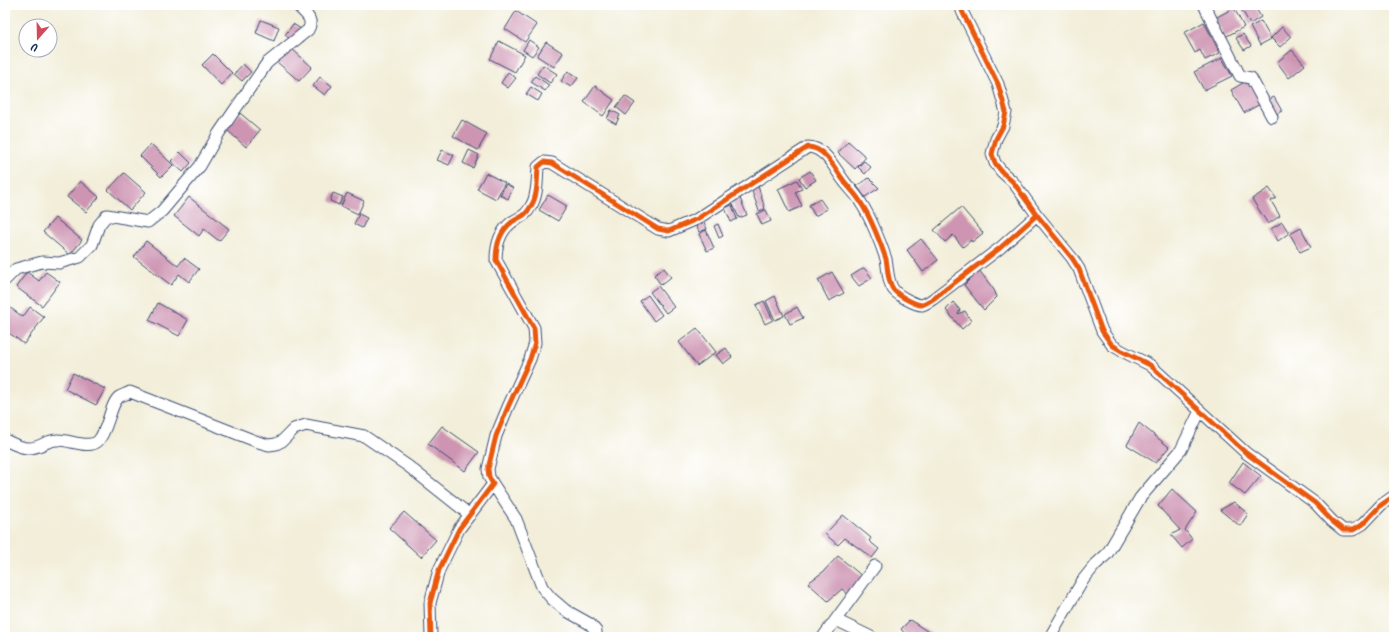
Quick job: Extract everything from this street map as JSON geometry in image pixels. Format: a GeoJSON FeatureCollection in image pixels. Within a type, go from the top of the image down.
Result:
{"type":"FeatureCollection","features":[{"type":"Feature","properties":{"kind":"street"},"geometry":{"type":"LineString","coordinates":[[5,280],[16,269],[42,262],[59,263],[80,257],[92,245],[99,225],[108,215],[148,222],[162,212],[200,166],[219,133],[267,63],[308,30],[311,25],[311,20],[297,5]]}},
{"type":"Feature","properties":{"kind":"street"},"geometry":{"type":"LineString","coordinates":[[962,5],[962,12],[998,84],[1006,112],[1003,126],[996,139],[992,154],[995,163],[1013,182],[1037,215],[1072,258],[1079,269],[1102,331],[1112,345],[1150,365],[1246,453],[1315,503],[1343,530],[1354,530],[1381,505],[1394,496]]}},
{"type":"Feature","properties":{"kind":"street"},"geometry":{"type":"LineString","coordinates":[[1204,5],[1240,76],[1251,78],[1272,117]]}},
{"type":"Feature","properties":{"kind":"street"},"geometry":{"type":"LineString","coordinates":[[596,637],[596,631],[590,624],[565,610],[551,598],[542,587],[516,519],[489,477],[488,469],[496,436],[530,359],[535,343],[534,328],[496,260],[496,249],[501,234],[512,222],[524,216],[532,205],[536,192],[538,167],[544,162],[552,163],[658,229],[669,231],[697,219],[808,147],[814,147],[828,158],[844,182],[861,202],[886,259],[889,278],[893,289],[912,302],[922,304],[933,299],[1000,248],[1037,215]]}},
{"type":"Feature","properties":{"kind":"street"},"geometry":{"type":"LineString","coordinates":[[5,440],[28,448],[39,447],[48,441],[57,439],[91,445],[98,441],[104,432],[113,407],[119,397],[130,392],[269,445],[282,441],[294,429],[306,425],[364,436],[408,466],[470,515]]}},
{"type":"Feature","properties":{"kind":"street"},"geometry":{"type":"LineString","coordinates":[[1050,637],[1083,580],[1108,554],[1140,498],[1181,450],[1200,411]]}},
{"type":"Feature","properties":{"kind":"street"},"geometry":{"type":"LineString","coordinates":[[430,637],[430,603],[439,570],[459,529],[493,484]]}},
{"type":"Feature","properties":{"kind":"street"},"geometry":{"type":"LineString","coordinates":[[823,637],[875,566]]}},
{"type":"Feature","properties":{"kind":"street"},"geometry":{"type":"LineString","coordinates":[[836,620],[871,637]]}},
{"type":"Feature","properties":{"kind":"building"},"geometry":{"type":"Polygon","coordinates":[[[1239,5],[1259,5],[1255,7],[1261,17],[1250,24],[1239,5]]]}},
{"type":"Feature","properties":{"kind":"building"},"geometry":{"type":"Polygon","coordinates":[[[1234,8],[1244,27],[1225,37],[1215,18],[1234,8]]]}},
{"type":"Feature","properties":{"kind":"building"},"geometry":{"type":"Polygon","coordinates":[[[516,11],[537,25],[525,42],[505,29],[516,11]]]}},
{"type":"Feature","properties":{"kind":"building"},"geometry":{"type":"Polygon","coordinates":[[[261,20],[279,27],[274,41],[256,33],[261,20]]]}},
{"type":"Feature","properties":{"kind":"building"},"geometry":{"type":"Polygon","coordinates":[[[1261,21],[1271,39],[1260,45],[1250,27],[1261,21]]]}},
{"type":"Feature","properties":{"kind":"building"},"geometry":{"type":"Polygon","coordinates":[[[1204,22],[1220,53],[1205,60],[1200,50],[1195,53],[1184,33],[1204,22]]]}},
{"type":"Feature","properties":{"kind":"building"},"geometry":{"type":"Polygon","coordinates":[[[293,24],[301,29],[293,41],[285,35],[293,24]]]}},
{"type":"Feature","properties":{"kind":"building"},"geometry":{"type":"Polygon","coordinates":[[[1282,27],[1291,37],[1280,47],[1271,38],[1282,27]]]}},
{"type":"Feature","properties":{"kind":"building"},"geometry":{"type":"Polygon","coordinates":[[[1243,34],[1251,46],[1244,50],[1236,38],[1243,34]]]}},
{"type":"Feature","properties":{"kind":"building"},"geometry":{"type":"Polygon","coordinates":[[[529,40],[539,47],[532,56],[523,50],[529,40]]]}},
{"type":"Feature","properties":{"kind":"building"},"geometry":{"type":"Polygon","coordinates":[[[499,41],[525,55],[515,72],[490,59],[499,41]]]}},
{"type":"Feature","properties":{"kind":"building"},"geometry":{"type":"Polygon","coordinates":[[[546,42],[563,53],[554,67],[537,56],[546,42]]]}},
{"type":"Feature","properties":{"kind":"building"},"geometry":{"type":"Polygon","coordinates":[[[290,47],[312,67],[299,81],[277,62],[290,47]]]}},
{"type":"Feature","properties":{"kind":"building"},"geometry":{"type":"Polygon","coordinates":[[[1292,50],[1305,65],[1289,78],[1277,62],[1292,50]]]}},
{"type":"Feature","properties":{"kind":"building"},"geometry":{"type":"Polygon","coordinates":[[[213,54],[232,73],[221,85],[202,65],[213,54]]]}},
{"type":"Feature","properties":{"kind":"building"},"geometry":{"type":"Polygon","coordinates":[[[1222,58],[1232,76],[1204,90],[1194,72],[1222,58]]]}},
{"type":"Feature","properties":{"kind":"building"},"geometry":{"type":"Polygon","coordinates":[[[243,64],[251,72],[242,81],[234,74],[243,64]]]}},
{"type":"Feature","properties":{"kind":"building"},"geometry":{"type":"Polygon","coordinates":[[[543,65],[557,74],[550,83],[537,74],[543,65]]]}},
{"type":"Feature","properties":{"kind":"building"},"geometry":{"type":"Polygon","coordinates":[[[568,71],[578,78],[571,87],[561,81],[568,71]]]}},
{"type":"Feature","properties":{"kind":"building"},"geometry":{"type":"Polygon","coordinates":[[[508,72],[516,78],[508,88],[501,83],[508,72]]]}},
{"type":"Feature","properties":{"kind":"building"},"geometry":{"type":"Polygon","coordinates":[[[535,76],[549,85],[545,91],[531,82],[535,76]]]}},
{"type":"Feature","properties":{"kind":"building"},"geometry":{"type":"Polygon","coordinates":[[[320,77],[332,86],[325,95],[313,86],[320,77]]]}},
{"type":"Feature","properties":{"kind":"building"},"geometry":{"type":"Polygon","coordinates":[[[1248,80],[1262,103],[1244,113],[1231,90],[1248,80]]]}},
{"type":"Feature","properties":{"kind":"building"},"geometry":{"type":"Polygon","coordinates":[[[595,86],[614,100],[603,116],[584,102],[595,86]]]}},
{"type":"Feature","properties":{"kind":"building"},"geometry":{"type":"Polygon","coordinates":[[[531,87],[542,94],[538,101],[526,94],[531,87]]]}},
{"type":"Feature","properties":{"kind":"building"},"geometry":{"type":"Polygon","coordinates":[[[625,96],[635,103],[626,115],[616,107],[625,96]]]}},
{"type":"Feature","properties":{"kind":"building"},"geometry":{"type":"Polygon","coordinates":[[[1274,97],[1282,111],[1274,115],[1266,101],[1274,97]]]}},
{"type":"Feature","properties":{"kind":"building"},"geometry":{"type":"Polygon","coordinates":[[[611,110],[620,115],[616,124],[607,119],[611,110]]]}},
{"type":"Feature","properties":{"kind":"building"},"geometry":{"type":"Polygon","coordinates":[[[240,113],[260,130],[246,147],[226,129],[240,113]]]}},
{"type":"Feature","properties":{"kind":"building"},"geometry":{"type":"Polygon","coordinates":[[[462,120],[487,134],[478,150],[453,136],[462,120]]]}},
{"type":"Feature","properties":{"kind":"building"},"geometry":{"type":"Polygon","coordinates":[[[848,141],[866,157],[855,169],[838,153],[848,141]]]}},
{"type":"Feature","properties":{"kind":"building"},"geometry":{"type":"Polygon","coordinates":[[[151,144],[173,165],[161,177],[140,156],[151,144]]]}},
{"type":"Feature","properties":{"kind":"building"},"geometry":{"type":"Polygon","coordinates":[[[442,150],[454,155],[449,165],[437,160],[442,150]]]}},
{"type":"Feature","properties":{"kind":"building"},"geometry":{"type":"Polygon","coordinates":[[[469,150],[479,155],[473,168],[463,163],[469,150]]]}},
{"type":"Feature","properties":{"kind":"building"},"geometry":{"type":"Polygon","coordinates":[[[180,152],[191,163],[183,172],[171,161],[180,152]]]}},
{"type":"Feature","properties":{"kind":"building"},"geometry":{"type":"Polygon","coordinates":[[[864,161],[871,167],[865,174],[858,167],[864,161]]]}},
{"type":"Feature","properties":{"kind":"building"},"geometry":{"type":"Polygon","coordinates":[[[810,171],[816,180],[805,187],[799,178],[810,171]]]}},
{"type":"Feature","properties":{"kind":"building"},"geometry":{"type":"Polygon","coordinates":[[[124,173],[146,192],[130,210],[108,190],[124,173]]]}},
{"type":"Feature","properties":{"kind":"building"},"geometry":{"type":"Polygon","coordinates":[[[486,173],[505,183],[496,199],[477,189],[486,173]]]}},
{"type":"Feature","properties":{"kind":"building"},"geometry":{"type":"Polygon","coordinates":[[[869,178],[879,188],[865,197],[857,186],[869,178]]]}},
{"type":"Feature","properties":{"kind":"building"},"geometry":{"type":"Polygon","coordinates":[[[797,180],[802,189],[795,192],[802,206],[789,212],[778,189],[797,180]]]}},
{"type":"Feature","properties":{"kind":"building"},"geometry":{"type":"Polygon","coordinates":[[[80,181],[99,197],[86,212],[67,197],[80,181]]]}},
{"type":"Feature","properties":{"kind":"building"},"geometry":{"type":"Polygon","coordinates":[[[506,184],[513,188],[508,199],[500,195],[506,184]]]}},
{"type":"Feature","properties":{"kind":"building"},"geometry":{"type":"Polygon","coordinates":[[[758,186],[765,209],[759,211],[751,188],[758,186]]]}},
{"type":"Feature","properties":{"kind":"building"},"geometry":{"type":"Polygon","coordinates":[[[1269,188],[1276,198],[1271,201],[1280,216],[1268,224],[1252,199],[1269,188]]]}},
{"type":"Feature","properties":{"kind":"building"},"geometry":{"type":"Polygon","coordinates":[[[333,193],[343,197],[339,205],[330,201],[333,193]]]}},
{"type":"Feature","properties":{"kind":"building"},"geometry":{"type":"Polygon","coordinates":[[[347,193],[364,201],[358,214],[341,206],[347,193]]]}},
{"type":"Feature","properties":{"kind":"building"},"geometry":{"type":"Polygon","coordinates":[[[548,195],[567,206],[558,221],[539,210],[548,195]]]}},
{"type":"Feature","properties":{"kind":"building"},"geometry":{"type":"Polygon","coordinates":[[[739,196],[747,215],[739,218],[731,200],[739,196]]]}},
{"type":"Feature","properties":{"kind":"building"},"geometry":{"type":"Polygon","coordinates":[[[189,197],[229,229],[219,241],[204,229],[199,236],[174,216],[189,197]]]}},
{"type":"Feature","properties":{"kind":"building"},"geometry":{"type":"Polygon","coordinates":[[[820,199],[827,209],[815,216],[809,205],[820,199]]]}},
{"type":"Feature","properties":{"kind":"building"},"geometry":{"type":"Polygon","coordinates":[[[732,205],[737,219],[731,222],[725,208],[732,205]]]}},
{"type":"Feature","properties":{"kind":"building"},"geometry":{"type":"Polygon","coordinates":[[[961,207],[983,233],[963,247],[953,235],[945,242],[934,230],[961,207]]]}},
{"type":"Feature","properties":{"kind":"building"},"geometry":{"type":"Polygon","coordinates":[[[766,210],[771,221],[762,225],[757,214],[766,210]]]}},
{"type":"Feature","properties":{"kind":"building"},"geometry":{"type":"Polygon","coordinates":[[[359,214],[367,218],[362,228],[354,224],[359,214]]]}},
{"type":"Feature","properties":{"kind":"building"},"geometry":{"type":"Polygon","coordinates":[[[55,218],[82,240],[70,255],[43,232],[55,218]]]}},
{"type":"Feature","properties":{"kind":"building"},"geometry":{"type":"Polygon","coordinates":[[[703,220],[707,229],[699,232],[695,223],[703,220]]]}},
{"type":"Feature","properties":{"kind":"building"},"geometry":{"type":"Polygon","coordinates":[[[1282,222],[1289,233],[1278,241],[1271,229],[1282,222]]]}},
{"type":"Feature","properties":{"kind":"building"},"geometry":{"type":"Polygon","coordinates":[[[718,224],[723,236],[719,238],[714,226],[718,224]]]}},
{"type":"Feature","properties":{"kind":"building"},"geometry":{"type":"Polygon","coordinates":[[[1301,228],[1311,247],[1300,252],[1290,234],[1301,228]]]}},
{"type":"Feature","properties":{"kind":"building"},"geometry":{"type":"Polygon","coordinates":[[[706,230],[714,248],[707,251],[699,234],[706,230]]]}},
{"type":"Feature","properties":{"kind":"building"},"geometry":{"type":"Polygon","coordinates":[[[921,239],[938,260],[923,272],[907,250],[921,239]]]}},
{"type":"Feature","properties":{"kind":"building"},"geometry":{"type":"Polygon","coordinates":[[[146,241],[178,266],[184,258],[199,269],[189,282],[179,274],[171,285],[134,257],[146,241]]]}},
{"type":"Feature","properties":{"kind":"building"},"geometry":{"type":"Polygon","coordinates":[[[664,268],[671,277],[661,285],[654,275],[664,268]]]}},
{"type":"Feature","properties":{"kind":"building"},"geometry":{"type":"Polygon","coordinates":[[[864,268],[872,278],[859,286],[851,276],[864,268]]]}},
{"type":"Feature","properties":{"kind":"building"},"geometry":{"type":"Polygon","coordinates":[[[979,270],[994,290],[997,297],[984,310],[964,285],[979,270]]]}},
{"type":"Feature","properties":{"kind":"building"},"geometry":{"type":"Polygon","coordinates":[[[27,272],[39,281],[46,272],[60,282],[42,306],[16,287],[27,272]]]}},
{"type":"Feature","properties":{"kind":"building"},"geometry":{"type":"Polygon","coordinates":[[[832,272],[844,293],[829,301],[818,280],[832,272]]]}},
{"type":"Feature","properties":{"kind":"building"},"geometry":{"type":"Polygon","coordinates":[[[658,286],[674,307],[666,313],[650,292],[658,286]]]}},
{"type":"Feature","properties":{"kind":"building"},"geometry":{"type":"Polygon","coordinates":[[[648,295],[662,315],[654,321],[640,301],[648,295]]]}},
{"type":"Feature","properties":{"kind":"building"},"geometry":{"type":"Polygon","coordinates":[[[775,296],[784,316],[775,320],[766,301],[775,296]]]}},
{"type":"Feature","properties":{"kind":"building"},"geometry":{"type":"Polygon","coordinates":[[[764,301],[773,320],[765,324],[756,305],[764,301]]]}},
{"type":"Feature","properties":{"kind":"building"},"geometry":{"type":"Polygon","coordinates":[[[953,302],[960,310],[958,314],[965,311],[971,321],[962,329],[946,310],[953,302]]]}},
{"type":"Feature","properties":{"kind":"building"},"geometry":{"type":"Polygon","coordinates":[[[158,303],[188,320],[179,336],[149,320],[158,303]]]}},
{"type":"Feature","properties":{"kind":"building"},"geometry":{"type":"Polygon","coordinates":[[[5,304],[23,317],[30,307],[44,317],[24,344],[5,330],[5,304]]]}},
{"type":"Feature","properties":{"kind":"building"},"geometry":{"type":"Polygon","coordinates":[[[797,307],[803,318],[790,324],[785,314],[797,307]]]}},
{"type":"Feature","properties":{"kind":"building"},"geometry":{"type":"Polygon","coordinates":[[[697,328],[716,352],[697,366],[679,342],[697,328]]]}},
{"type":"Feature","properties":{"kind":"building"},"geometry":{"type":"Polygon","coordinates":[[[726,348],[732,357],[723,364],[716,355],[726,348]]]}},
{"type":"Feature","properties":{"kind":"building"},"geometry":{"type":"Polygon","coordinates":[[[73,373],[105,389],[96,405],[65,389],[73,373]]]}},
{"type":"Feature","properties":{"kind":"building"},"geometry":{"type":"Polygon","coordinates":[[[1139,423],[1169,447],[1156,463],[1127,445],[1139,423]]]}},
{"type":"Feature","properties":{"kind":"building"},"geometry":{"type":"Polygon","coordinates":[[[442,426],[479,452],[465,471],[428,444],[442,426]]]}},
{"type":"Feature","properties":{"kind":"building"},"geometry":{"type":"Polygon","coordinates":[[[1243,462],[1261,476],[1245,495],[1229,483],[1243,462]]]}},
{"type":"Feature","properties":{"kind":"building"},"geometry":{"type":"Polygon","coordinates":[[[1172,489],[1197,512],[1185,530],[1192,539],[1182,548],[1171,535],[1180,530],[1158,506],[1172,489]]]}},
{"type":"Feature","properties":{"kind":"building"},"geometry":{"type":"Polygon","coordinates":[[[1234,502],[1248,514],[1240,526],[1220,510],[1234,502]]]}},
{"type":"Feature","properties":{"kind":"building"},"geometry":{"type":"Polygon","coordinates":[[[404,512],[436,540],[421,557],[389,528],[404,512]]]}},
{"type":"Feature","properties":{"kind":"building"},"geometry":{"type":"Polygon","coordinates":[[[843,515],[871,538],[869,541],[879,549],[872,558],[845,538],[838,545],[825,534],[843,515]]]}},
{"type":"Feature","properties":{"kind":"building"},"geometry":{"type":"Polygon","coordinates":[[[838,556],[863,577],[849,595],[842,589],[828,601],[808,583],[823,572],[838,556]]]}},
{"type":"Feature","properties":{"kind":"building"},"geometry":{"type":"Polygon","coordinates":[[[910,620],[936,637],[903,637],[905,634],[901,629],[910,620]]]}},
{"type":"Feature","properties":{"kind":"cycle path"},"geometry":{"type":"LineString","coordinates":[[962,5],[962,11],[998,84],[1006,112],[1003,126],[996,139],[992,154],[995,163],[1013,182],[1037,215],[1072,258],[1079,269],[1102,331],[1112,345],[1150,365],[1246,453],[1315,503],[1343,530],[1353,530],[1363,524],[1381,505],[1394,496]]}},
{"type":"Feature","properties":{"kind":"cycle path"},"geometry":{"type":"LineString","coordinates":[[431,637],[430,603],[439,570],[459,529],[493,484],[489,477],[488,469],[496,436],[530,359],[535,343],[534,328],[496,260],[496,254],[498,244],[504,230],[512,222],[529,210],[535,197],[538,167],[544,162],[552,163],[658,229],[669,231],[697,219],[808,147],[814,148],[825,155],[857,197],[868,215],[884,253],[889,278],[893,289],[906,299],[922,305],[933,299],[1000,248],[1037,215]]}}]}
